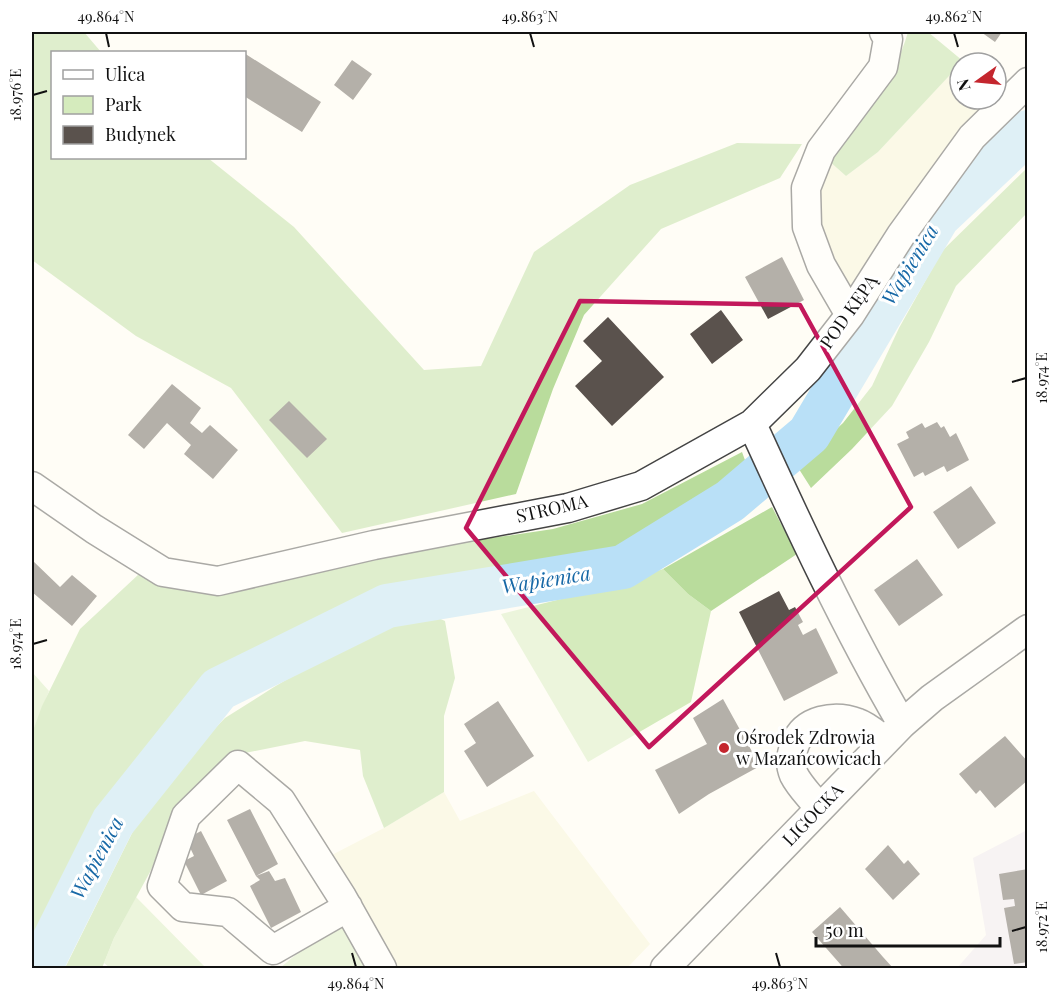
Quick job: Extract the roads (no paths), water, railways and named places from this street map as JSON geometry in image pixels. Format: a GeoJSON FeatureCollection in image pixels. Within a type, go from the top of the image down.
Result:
{"type":"FeatureCollection","features":[{"type":"Feature","properties":{"kind":"street"},"geometry":{"type":"LineString","coordinates":[[850,315],[821,265],[807,227],[806,188],[820,150],[883,67],[888,39],[884,32]]}},
{"type":"Feature","properties":{"kind":"street","name":"POD KĘPĄ"},"geometry":{"type":"LineString","coordinates":[[752,424],[808,369],[850,315],[901,235],[972,137],[1028,82]]}},
{"type":"Feature","properties":{"kind":"street"},"geometry":{"type":"LineString","coordinates":[[752,424],[794,515],[883,691],[894,732],[828,718],[805,727],[796,740],[790,758],[793,773],[799,784],[819,808]]}},
{"type":"Feature","properties":{"kind":"street","name":"STROMA"},"geometry":{"type":"LineString","coordinates":[[32,486],[94,529],[164,572],[218,581],[374,545],[568,508],[641,486],[752,424]]}},
{"type":"Feature","properties":{"kind":"street","name":"LIGOCKA"},"geometry":{"type":"LineString","coordinates":[[665,969],[894,732],[932,699],[1028,629]]}},
{"type":"Feature","properties":{"kind":"street"},"geometry":{"type":"LineString","coordinates":[[348,907],[273,950],[228,912],[183,907],[162,886],[186,816],[238,765],[281,801],[348,907],[382,969]]}},
{"type":"Feature","properties":{"kind":"waterway","name":"Wapienica"},"geometry":{"type":"LineString","coordinates":[[40,968],[113,822],[219,689],[387,606],[623,567],[730,501],[809,434],[938,217],[1028,132]]}},
{"type":"Feature","properties":{"kind":"place","name":"Ośrodek Zdrowia w Mazańcowicach"},"geometry":{"type":"Point","coordinates":[724,748]}}]}
